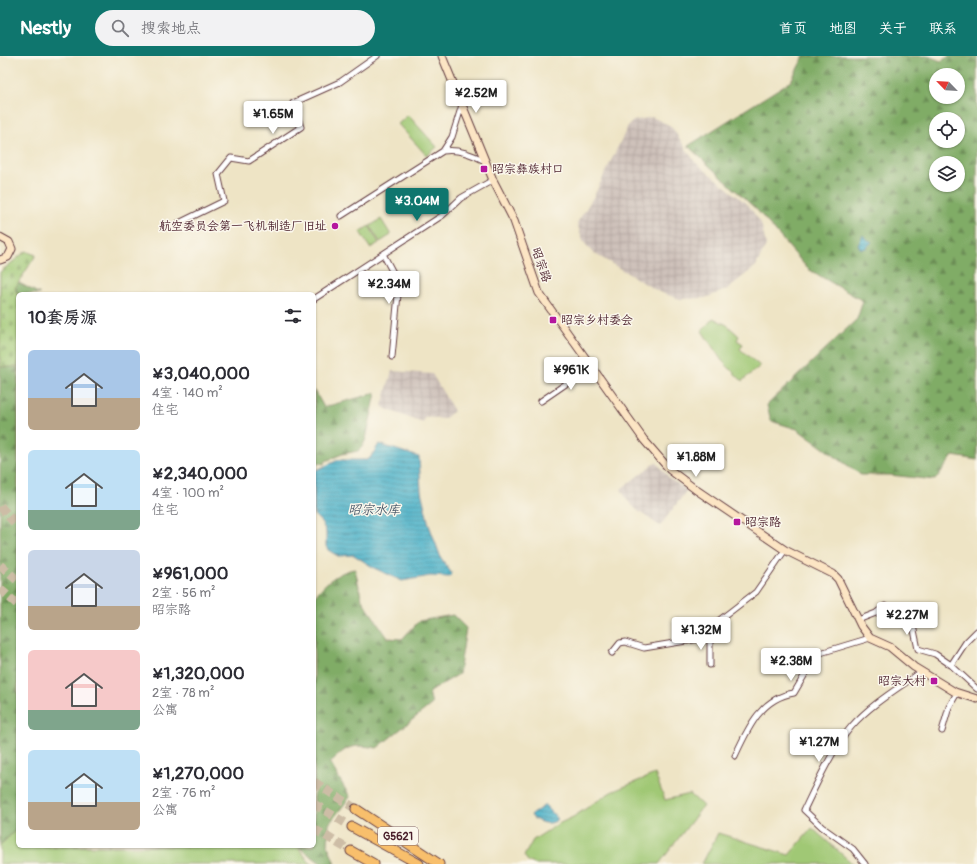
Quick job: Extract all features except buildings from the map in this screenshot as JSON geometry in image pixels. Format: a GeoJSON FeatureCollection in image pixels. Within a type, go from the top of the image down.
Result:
{"type":"FeatureCollection","features":[{"type":"Feature","properties":{"kind":"highway","name":"G5621"},"geometry":{"type":"LineString","coordinates":[[356,809],[439,864]]}},
{"type":"Feature","properties":{"kind":"highway","name":"G5621"},"geometry":{"type":"LineString","coordinates":[[352,827],[419,864]]}},
{"type":"Feature","properties":{"kind":"highway"},"geometry":{"type":"LineString","coordinates":[[351,851],[374,864]]}},
{"type":"Feature","properties":{"kind":"street"},"geometry":{"type":"LineString","coordinates":[[177,224],[224,201],[218,174],[231,158],[249,160],[301,127],[293,103],[340,82],[377,56]]}},
{"type":"Feature","properties":{"kind":"street","name":"昭宗路"},"geometry":{"type":"LineString","coordinates":[[442,56],[493,180],[514,221],[539,293],[644,440],[670,470],[695,489],[785,550],[833,574],[838,579],[858,620],[870,638],[896,651],[921,672],[957,693],[977,699]]}},
{"type":"Feature","properties":{"kind":"street"},"geometry":{"type":"LineString","coordinates":[[342,216],[443,151],[452,137],[462,104]]}},
{"type":"Feature","properties":{"kind":"street"},"geometry":{"type":"LineString","coordinates":[[443,151],[451,150],[466,152],[486,161]]}},
{"type":"Feature","properties":{"kind":"street"},"geometry":{"type":"LineString","coordinates":[[316,298],[443,215],[461,198],[493,180]]}},
{"type":"Feature","properties":{"kind":"street"},"geometry":{"type":"LineString","coordinates":[[0,237],[9,242],[12,249],[8,257],[0,260]]}},
{"type":"Feature","properties":{"kind":"street"},"geometry":{"type":"LineString","coordinates":[[383,254],[399,284],[392,357]]}},
{"type":"Feature","properties":{"kind":"street"},"geometry":{"type":"LineString","coordinates":[[541,402],[592,366]]}},
{"type":"Feature","properties":{"kind":"street"},"geometry":{"type":"LineString","coordinates":[[710,665],[710,637],[713,625],[756,592],[785,550]]}},
{"type":"Feature","properties":{"kind":"street"},"geometry":{"type":"LineString","coordinates":[[858,620],[876,613],[885,606],[912,621],[918,649],[935,654],[951,664],[977,689]]}},
{"type":"Feature","properties":{"kind":"street"},"geometry":{"type":"LineString","coordinates":[[951,664],[966,642],[977,631]]}},
{"type":"Feature","properties":{"kind":"street"},"geometry":{"type":"LineString","coordinates":[[612,653],[620,643],[625,642],[644,648],[710,637]]}},
{"type":"Feature","properties":{"kind":"street"},"geometry":{"type":"LineString","coordinates":[[736,756],[750,724],[780,695],[794,693],[817,654],[870,638]]}},
{"type":"Feature","properties":{"kind":"street"},"geometry":{"type":"LineString","coordinates":[[865,864],[853,848],[822,827],[804,810],[836,750],[850,728],[862,716],[921,672]]}},
{"type":"Feature","properties":{"kind":"street"},"geometry":{"type":"LineString","coordinates":[[942,730],[949,707],[957,693]]}},
{"type":"Feature","properties":{"kind":"shaded area"},"geometry":{"type":"Polygon","coordinates":[[[652,117],[671,126],[695,162],[748,205],[761,223],[766,245],[756,266],[726,290],[705,298],[680,299],[659,292],[592,252],[583,241],[577,223],[594,196],[628,126],[633,121],[652,117]]]}},
{"type":"Feature","properties":{"kind":"shaded area"},"geometry":{"type":"Polygon","coordinates":[[[392,371],[432,374],[454,411],[444,419],[425,417],[423,423],[386,409],[382,406],[392,371]]]}},
{"type":"Feature","properties":{"kind":"shaded area"},"geometry":{"type":"Polygon","coordinates":[[[656,462],[670,479],[687,490],[660,526],[638,511],[627,500],[621,489],[656,462]]]}},
{"type":"Feature","properties":{"kind":"green space"},"geometry":{"type":"Polygon","coordinates":[[[804,56],[928,56],[941,61],[950,56],[977,56],[977,460],[953,456],[935,480],[890,475],[861,475],[797,429],[771,421],[767,405],[857,319],[863,301],[808,269],[757,210],[688,146],[791,81],[804,56]]]}},
{"type":"Feature","properties":{"kind":"green space"},"geometry":{"type":"Polygon","coordinates":[[[408,115],[437,147],[427,156],[398,124],[408,115]]]}},
{"type":"Feature","properties":{"kind":"green space"},"geometry":{"type":"Polygon","coordinates":[[[381,219],[391,235],[380,242],[370,226],[381,219]]]}},
{"type":"Feature","properties":{"kind":"green space"},"geometry":{"type":"Polygon","coordinates":[[[369,226],[379,243],[370,248],[360,232],[369,226]]]}},
{"type":"Feature","properties":{"kind":"green space"},"geometry":{"type":"Polygon","coordinates":[[[26,251],[36,255],[15,288],[16,367],[0,367],[0,272],[26,251]]]}},
{"type":"Feature","properties":{"kind":"green space"},"geometry":{"type":"Polygon","coordinates":[[[0,273],[36,292],[16,292],[16,830],[0,845],[0,273]]]}},
{"type":"Feature","properties":{"kind":"green space"},"geometry":{"type":"Polygon","coordinates":[[[713,318],[727,325],[739,336],[737,340],[743,344],[740,349],[760,366],[742,381],[722,361],[702,331],[713,318]]]}},
{"type":"Feature","properties":{"kind":"green space"},"geometry":{"type":"Polygon","coordinates":[[[316,393],[324,407],[376,393],[366,439],[362,447],[358,451],[342,454],[326,461],[324,464],[319,463],[316,465],[316,393]]]}},
{"type":"Feature","properties":{"kind":"green space"},"geometry":{"type":"Polygon","coordinates":[[[355,569],[362,600],[388,638],[402,639],[419,621],[453,615],[466,628],[459,674],[429,692],[432,704],[377,748],[362,746],[351,747],[341,752],[330,763],[350,797],[329,824],[328,846],[335,864],[322,864],[300,848],[316,848],[316,596],[331,580],[349,570],[355,569]]]}},
{"type":"Feature","properties":{"kind":"green space"},"geometry":{"type":"Polygon","coordinates":[[[655,774],[665,800],[690,794],[703,806],[659,864],[534,864],[528,861],[524,856],[533,840],[558,824],[573,817],[611,792],[655,774]]]}},
{"type":"Feature","properties":{"kind":"green space"},"geometry":{"type":"Polygon","coordinates":[[[812,828],[853,864],[702,864],[718,833],[789,855],[812,828]]]}},
{"type":"Feature","properties":{"kind":"green space"},"geometry":{"type":"Polygon","coordinates":[[[16,830],[16,848],[299,848],[311,864],[0,864],[0,845],[16,830]]]}},
{"type":"Feature","properties":{"kind":"water"},"geometry":{"type":"Polygon","coordinates":[[[863,235],[866,239],[872,242],[866,248],[861,249],[858,245],[863,235]]]}},
{"type":"Feature","properties":{"kind":"water","name":"昭宗水库"},"geometry":{"type":"Polygon","coordinates":[[[379,444],[419,457],[421,491],[429,525],[441,558],[452,574],[449,577],[430,576],[402,581],[374,568],[354,555],[338,556],[328,550],[326,546],[326,532],[322,523],[316,517],[316,470],[338,460],[367,460],[379,444]]]}},
{"type":"Feature","properties":{"kind":"water"},"geometry":{"type":"Polygon","coordinates":[[[545,805],[558,819],[549,823],[533,818],[531,815],[545,805]]]}},
{"type":"Feature","properties":{"kind":"tunnel"},"geometry":{"type":"LineString","coordinates":[[0,506],[16,525]]}},
{"type":"Feature","properties":{"kind":"tunnel"},"geometry":{"type":"LineString","coordinates":[[0,565],[16,579]]}},
{"type":"Feature","properties":{"kind":"tunnel"},"geometry":{"type":"LineString","coordinates":[[0,589],[16,603]]}},
{"type":"Feature","properties":{"kind":"tunnel"},"geometry":{"type":"LineString","coordinates":[[316,783],[356,809]]}},
{"type":"Feature","properties":{"kind":"tunnel"},"geometry":{"type":"LineString","coordinates":[[316,805],[352,827]]}},
{"type":"Feature","properties":{"kind":"tunnel"},"geometry":{"type":"LineString","coordinates":[[316,830],[351,851]]}},
{"type":"Feature","properties":{"kind":"place","name":"昭宗彝族村口"},"geometry":{"type":"Point","coordinates":[484,169]}},
{"type":"Feature","properties":{"kind":"place","name":"航空委员会第一飞机制造厂旧址"},"geometry":{"type":"Point","coordinates":[335,226]}},
{"type":"Feature","properties":{"kind":"place","name":"昭宗乡村委会"},"geometry":{"type":"Point","coordinates":[553,320]}},
{"type":"Feature","properties":{"kind":"place","name":"昭宗路"},"geometry":{"type":"Point","coordinates":[737,522]}},
{"type":"Feature","properties":{"kind":"place","name":"昭宗大村"},"geometry":{"type":"Point","coordinates":[934,681]}}]}
